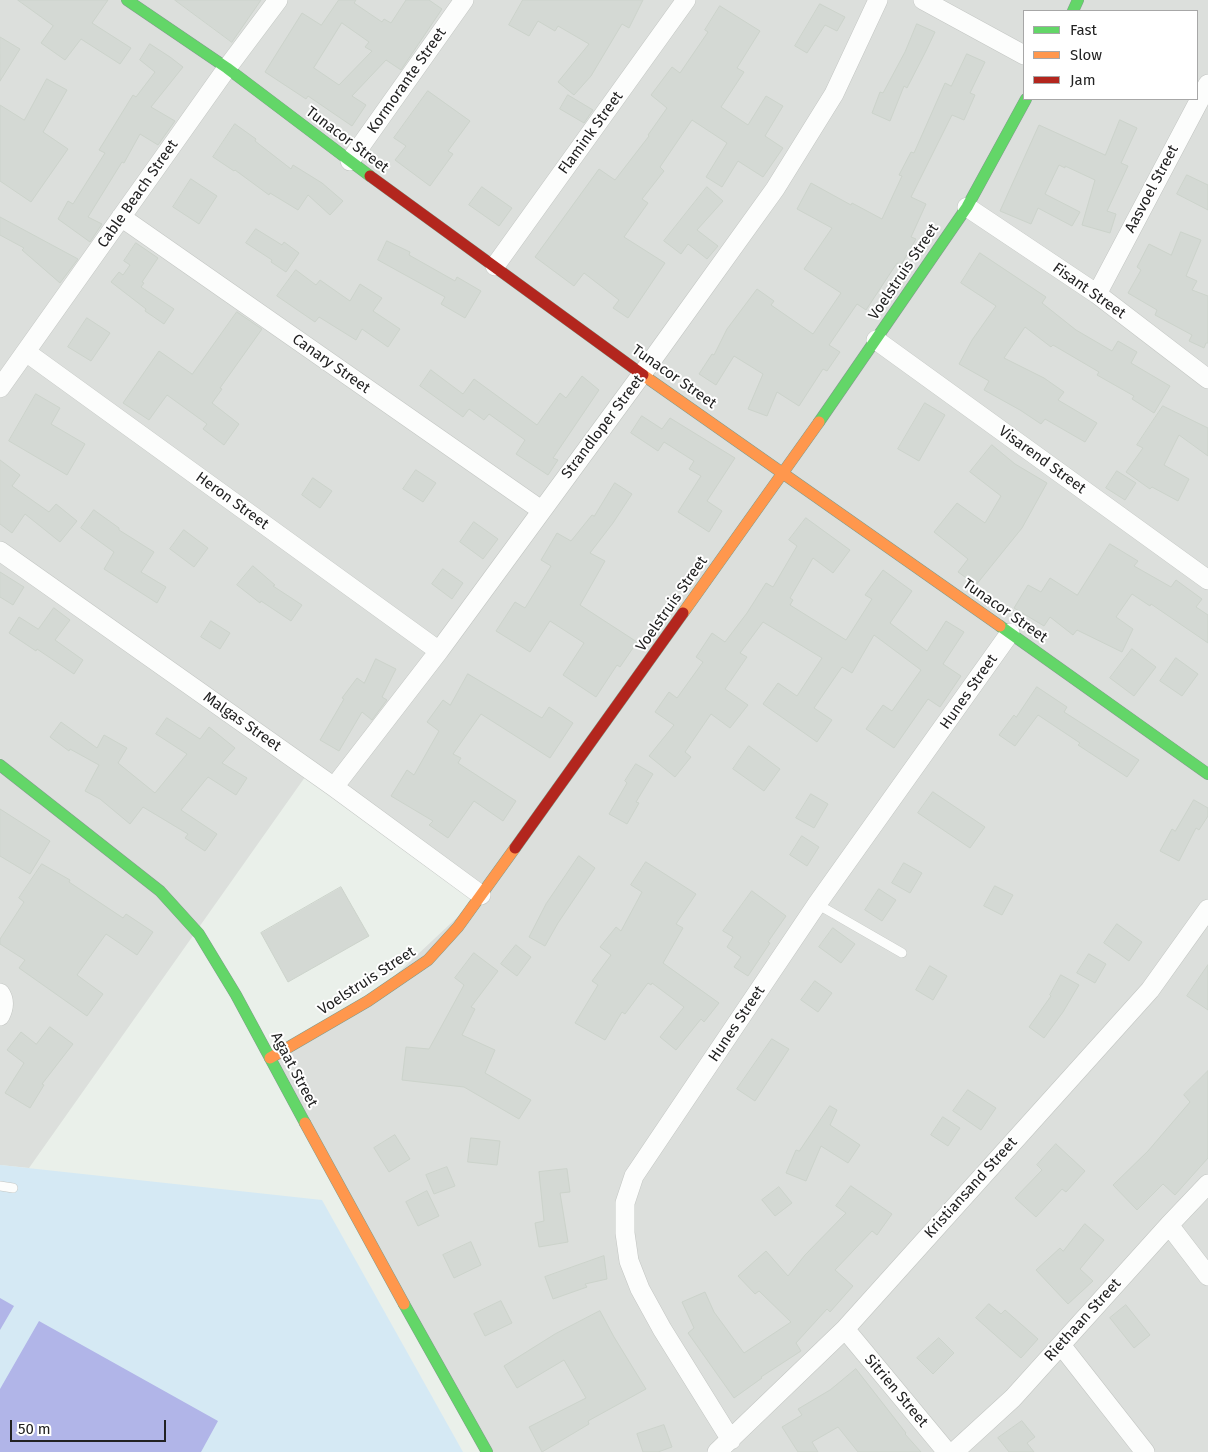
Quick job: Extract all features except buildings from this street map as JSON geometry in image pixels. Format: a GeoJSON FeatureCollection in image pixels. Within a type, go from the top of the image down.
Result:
{"type":"FeatureCollection","features":[{"type":"Feature","properties":{"kind":"street","name":"Tunacor Street"},"geometry":{"type":"LineString","coordinates":[[127,0],[227,68],[350,161],[642,374],[1208,774]]}},
{"type":"Feature","properties":{"kind":"street","name":"Cable Beach Street"},"geometry":{"type":"LineString","coordinates":[[0,388],[227,68],[278,0]]}},
{"type":"Feature","properties":{"kind":"street","name":"Kormorante Street"},"geometry":{"type":"LineString","coordinates":[[350,161],[464,0]]}},
{"type":"Feature","properties":{"kind":"street","name":"Flamink Street"},"geometry":{"type":"LineString","coordinates":[[495,266],[686,0]]}},
{"type":"Feature","properties":{"kind":"street","name":"Strandloper Street"},"geometry":{"type":"LineString","coordinates":[[334,787],[439,651],[775,189],[834,94],[878,0]]}},
{"type":"Feature","properties":{"kind":"street"},"geometry":{"type":"LineString","coordinates":[[923,0],[1023,54]]}},
{"type":"Feature","properties":{"kind":"street","name":"Aasvoel Street"},"geometry":{"type":"LineString","coordinates":[[1097,294],[1208,84]]}},
{"type":"Feature","properties":{"kind":"street","name":"Voelstruis Street"},"geometry":{"type":"LineString","coordinates":[[270,1058],[368,1001],[428,960],[458,927],[784,473],[876,340],[967,207],[1025,100]]}},
{"type":"Feature","properties":{"kind":"street","name":"Fisant Street"},"geometry":{"type":"LineString","coordinates":[[967,207],[1097,294],[1208,378]]}},
{"type":"Feature","properties":{"kind":"street","name":"Canary Street"},"geometry":{"type":"LineString","coordinates":[[121,217],[541,510]]}},
{"type":"Feature","properties":{"kind":"street","name":"Visarend Street"},"geometry":{"type":"LineString","coordinates":[[876,340],[1208,580]]}},
{"type":"Feature","properties":{"kind":"street","name":"Heron Street"},"geometry":{"type":"LineString","coordinates":[[26,352],[439,651]]}},
{"type":"Feature","properties":{"kind":"street","name":"Malgas Street"},"geometry":{"type":"LineString","coordinates":[[0,551],[334,787],[481,895]]}},
{"type":"Feature","properties":{"kind":"street","name":"Hunes Street"},"geometry":{"type":"LineString","coordinates":[[724,1446],[640,1289],[629,1261],[625,1233],[626,1203],[634,1176],[817,904],[1010,633]]}},
{"type":"Feature","properties":{"kind":"street","name":"Agaat Street"},"geometry":{"type":"LineString","coordinates":[[0,765],[160,892],[198,934],[236,995],[410,1317],[486,1452]]}},
{"type":"Feature","properties":{"kind":"street","name":"Kristiansand Street"},"geometry":{"type":"LineString","coordinates":[[724,1446],[845,1329],[1150,990],[1208,909]]}},
{"type":"Feature","properties":{"kind":"street"},"geometry":{"type":"LineString","coordinates":[[0,993],[3,998],[3,1009],[0,1016]]}},
{"type":"Feature","properties":{"kind":"street","name":"Riethaan Street"},"geometry":{"type":"LineString","coordinates":[[954,1452],[1013,1398],[1208,1184]]}},
{"type":"Feature","properties":{"kind":"street"},"geometry":{"type":"LineString","coordinates":[[1169,1225],[1208,1276]]}},
{"type":"Feature","properties":{"kind":"street","name":"Sitrien Street"},"geometry":{"type":"LineString","coordinates":[[845,1329],[947,1452]]}},
{"type":"Feature","properties":{"kind":"street"},"geometry":{"type":"LineString","coordinates":[[1061,1345],[1145,1452]]}},
{"type":"Feature","properties":{"kind":"lane"},"geometry":{"type":"LineString","coordinates":[[817,904],[902,953]]}},
{"type":"Feature","properties":{"kind":"lane"},"geometry":{"type":"LineString","coordinates":[[0,1186],[14,1188]]}},
{"type":"Feature","properties":{"kind":"shaded area"},"geometry":{"type":"Polygon","coordinates":[[[0,0],[1208,0],[1208,1452],[487,1452],[270,1058],[368,1001],[481,895],[310,770],[29,1168],[0,1165],[0,0]]]}},
{"type":"Feature","properties":{"kind":"shaded area"},"geometry":{"type":"Polygon","coordinates":[[[0,1165],[322,1200],[463,1452],[0,1452],[0,1165]]]}},
{"type":"Feature","properties":{"kind":"shaded area"},"geometry":{"type":"Polygon","coordinates":[[[0,1298],[14,1306],[0,1330],[0,1298]]]}},
{"type":"Feature","properties":{"kind":"shaded area"},"geometry":{"type":"Polygon","coordinates":[[[39,1321],[218,1421],[201,1452],[0,1452],[0,1389],[39,1321]]]}},
{"type":"Feature","properties":{"kind":"traffic: fast"},"geometry":{"type":"LineString","coordinates":[[127,0],[227,68],[370,176]]}},
{"type":"Feature","properties":{"kind":"traffic: fast"},"geometry":{"type":"LineString","coordinates":[[1073,10],[1078,0]]}},
{"type":"Feature","properties":{"kind":"traffic: fast"},"geometry":{"type":"LineString","coordinates":[[819,422],[967,207],[1025,100]]}},
{"type":"Feature","properties":{"kind":"traffic: fast"},"geometry":{"type":"LineString","coordinates":[[1000,626],[1208,774]]}},
{"type":"Feature","properties":{"kind":"traffic: fast"},"geometry":{"type":"LineString","coordinates":[[0,765],[160,891],[199,934],[236,995],[305,1123]]}},
{"type":"Feature","properties":{"kind":"traffic: fast"},"geometry":{"type":"LineString","coordinates":[[404,1304],[487,1452]]}},
{"type":"Feature","properties":{"kind":"traffic: slow"},"geometry":{"type":"LineString","coordinates":[[643,375],[1000,626]]}},
{"type":"Feature","properties":{"kind":"traffic: slow"},"geometry":{"type":"LineString","coordinates":[[683,613],[819,422]]}},
{"type":"Feature","properties":{"kind":"traffic: slow"},"geometry":{"type":"LineString","coordinates":[[270,1058],[368,1001],[428,960],[458,927],[515,848]]}},
{"type":"Feature","properties":{"kind":"traffic: slow"},"geometry":{"type":"LineString","coordinates":[[305,1123],[404,1304]]}},
{"type":"Feature","properties":{"kind":"traffic: jam"},"geometry":{"type":"LineString","coordinates":[[370,176],[643,375]]}},
{"type":"Feature","properties":{"kind":"traffic: jam"},"geometry":{"type":"LineString","coordinates":[[515,848],[683,613]]}}]}
